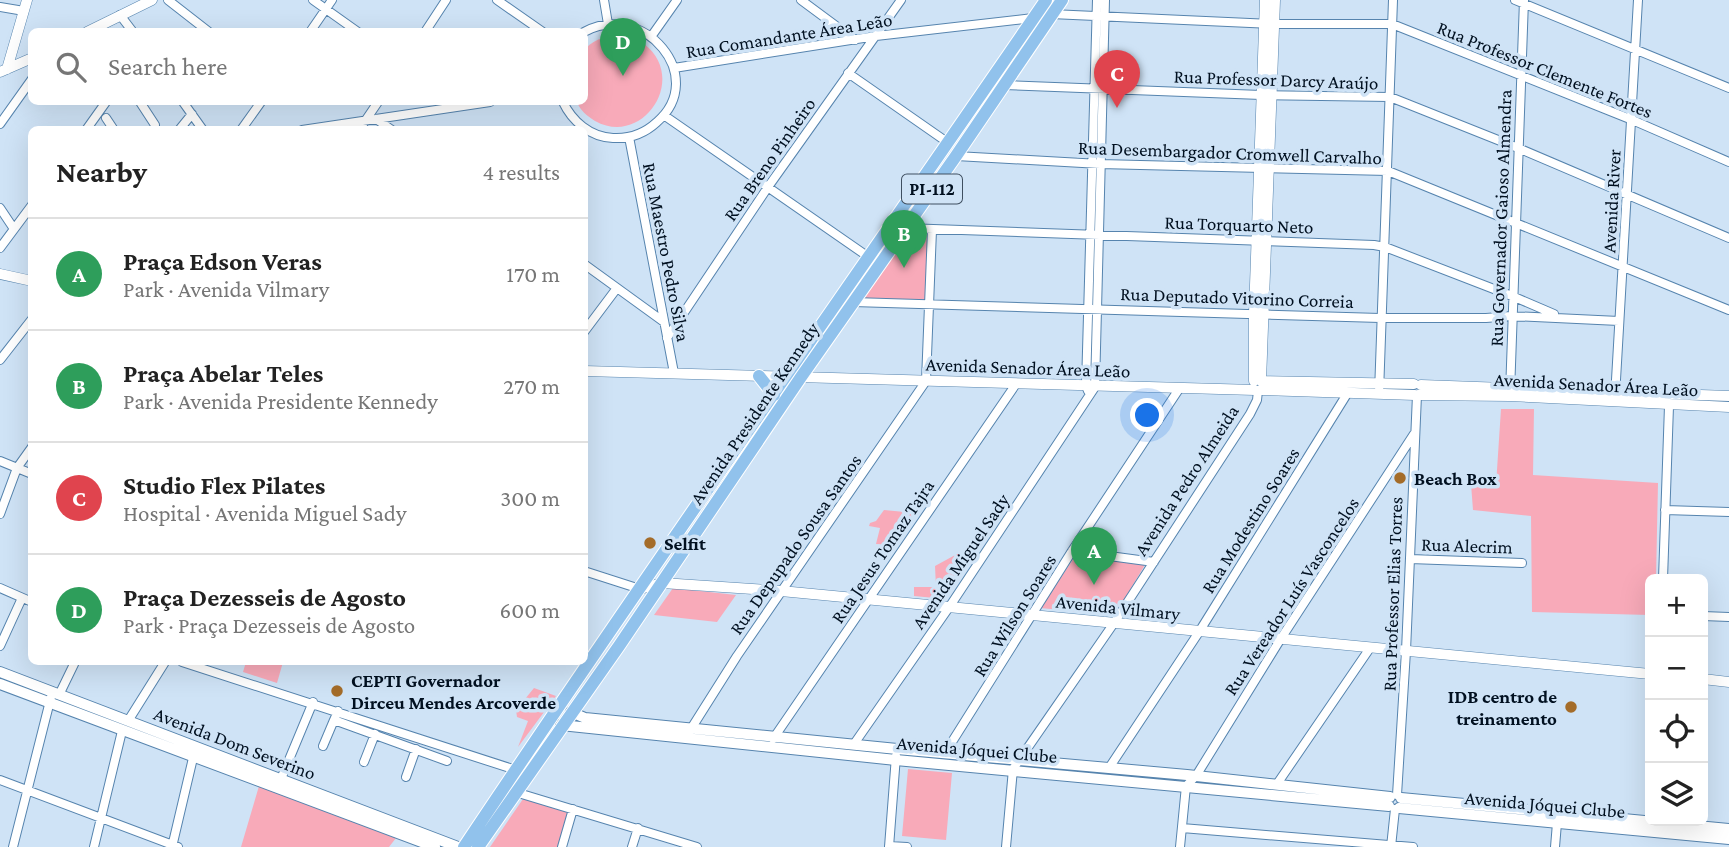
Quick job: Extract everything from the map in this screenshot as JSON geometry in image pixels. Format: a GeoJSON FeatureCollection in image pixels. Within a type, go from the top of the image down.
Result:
{"type":"FeatureCollection","features":[{"type":"Feature","properties":{"kind":"main road","name":"Avenida Presidente Kennedy"},"geometry":{"type":"LineString","coordinates":[[588,664],[1046,0]]}},
{"type":"Feature","properties":{"kind":"main road","name":"Avenida Presidente Kennedy"},"geometry":{"type":"LineString","coordinates":[[478,847],[1062,0]]}},
{"type":"Feature","properties":{"kind":"main road"},"geometry":{"type":"LineString","coordinates":[[759,376],[774,395]]}},
{"type":"Feature","properties":{"kind":"main road","name":"Avenida Presidente Kennedy"},"geometry":{"type":"LineString","coordinates":[[464,847],[588,665]]}},
{"type":"Feature","properties":{"kind":"main road","name":"Avenida Dom Severino"},"geometry":{"type":"LineString","coordinates":[[0,672],[193,758],[435,847]]}},
{"type":"Feature","properties":{"kind":"main road","name":"Avenida Dom Severino"},"geometry":{"type":"LineString","coordinates":[[0,684],[54,697]]}},
{"type":"Feature","properties":{"kind":"main road","name":"Avenida Jóquei Clube"},"geometry":{"type":"LineString","coordinates":[[571,712],[584,718],[692,728],[772,741],[1013,769],[1186,786],[1729,829]]}},
{"type":"Feature","properties":{"kind":"main road","name":"Avenida Jóquei Clube"},"geometry":{"type":"LineString","coordinates":[[561,726],[685,738],[854,744],[896,755],[945,753],[1196,776],[1395,802]]}},
{"type":"Feature","properties":{"kind":"main road","name":"Avenida Dom Severino"},"geometry":{"type":"LineString","coordinates":[[125,727],[281,779],[458,847]]}},
{"type":"Feature","properties":{"kind":"main road","name":"Avenida Jóquei Clube"},"geometry":{"type":"LineString","coordinates":[[1558,817],[1729,839]]}},
{"type":"Feature","properties":{"kind":"street"},"geometry":{"type":"LineString","coordinates":[[3,71],[27,0]]}},
{"type":"Feature","properties":{"kind":"street"},"geometry":{"type":"LineString","coordinates":[[95,28],[152,0]]}},
{"type":"Feature","properties":{"kind":"street"},"geometry":{"type":"LineString","coordinates":[[168,0],[204,28]]}},
{"type":"Feature","properties":{"kind":"street"},"geometry":{"type":"LineString","coordinates":[[313,0],[352,28]]}},
{"type":"Feature","properties":{"kind":"street"},"geometry":{"type":"LineString","coordinates":[[313,28],[332,0]]}},
{"type":"Feature","properties":{"kind":"street"},"geometry":{"type":"LineString","coordinates":[[428,28],[446,0]]}},
{"type":"Feature","properties":{"kind":"street"},"geometry":{"type":"LineString","coordinates":[[497,0],[537,28]]}},
{"type":"Feature","properties":{"kind":"street"},"geometry":{"type":"LineString","coordinates":[[604,0],[608,24]]}},
{"type":"Feature","properties":{"kind":"street"},"geometry":{"type":"LineString","coordinates":[[653,34],[677,0]]}},
{"type":"Feature","properties":{"kind":"street"},"geometry":{"type":"LineString","coordinates":[[801,0],[855,40]]}},
{"type":"Feature","properties":{"kind":"street","name":"Rua Breno Pinheiro"},"geometry":{"type":"LineString","coordinates":[[667,338],[768,187],[901,0]]}},
{"type":"Feature","properties":{"kind":"street"},"geometry":{"type":"LineString","coordinates":[[1097,0],[1101,17]]}},
{"type":"Feature","properties":{"kind":"street"},"geometry":{"type":"LineString","coordinates":[[1090,389],[1098,309],[1096,164],[1101,17],[1105,0]]}},
{"type":"Feature","properties":{"kind":"street","name":"Avenida Pedro Almeida"},"geometry":{"type":"LineString","coordinates":[[1265,0],[1269,23]]}},
{"type":"Feature","properties":{"kind":"street","name":"Avenida Pedro Almeida"},"geometry":{"type":"LineString","coordinates":[[1013,769],[1114,623],[1250,414],[1256,400],[1269,23],[1275,0]]}},
{"type":"Feature","properties":{"kind":"street"},"geometry":{"type":"LineString","coordinates":[[1379,389],[1393,0]]}},
{"type":"Feature","properties":{"kind":"street","name":"Avenida River"},"geometry":{"type":"LineString","coordinates":[[1615,398],[1637,0]]}},
{"type":"Feature","properties":{"kind":"street"},"geometry":{"type":"LineString","coordinates":[[1521,1],[1729,88]]}},
{"type":"Feature","properties":{"kind":"street","name":"Rua Governador Gaioso Almendra"},"geometry":{"type":"LineString","coordinates":[[1510,392],[1522,75],[1521,1]]}},
{"type":"Feature","properties":{"kind":"street"},"geometry":{"type":"LineString","coordinates":[[0,7],[24,11]]}},
{"type":"Feature","properties":{"kind":"street","name":"Rua Professor Clemente Fortes"},"geometry":{"type":"LineString","coordinates":[[1051,14],[1269,23],[1392,24],[1630,119],[1729,162]]}},
{"type":"Feature","properties":{"kind":"street"},"geometry":{"type":"LineString","coordinates":[[120,15],[130,28]]}},
{"type":"Feature","properties":{"kind":"street","name":"Rua Comandante Área Leão"},"geometry":{"type":"LineString","coordinates":[[674,68],[876,36],[1033,18]]}},
{"type":"Feature","properties":{"kind":"street"},"geometry":{"type":"LineString","coordinates":[[588,32],[619,22],[637,26],[653,34],[667,49],[674,68],[676,86],[665,116],[650,129],[628,137],[608,138],[588,131]]}},
{"type":"Feature","properties":{"kind":"street"},"geometry":{"type":"LineString","coordinates":[[3,71],[28,60]]}},
{"type":"Feature","properties":{"kind":"street"},"geometry":{"type":"LineString","coordinates":[[848,73],[947,142]]}},
{"type":"Feature","properties":{"kind":"street"},"geometry":{"type":"LineString","coordinates":[[0,124],[28,85]]}},
{"type":"Feature","properties":{"kind":"street","name":"Rua Professor Darcy Araújo"},"geometry":{"type":"LineString","coordinates":[[1004,85],[1390,97],[1729,238]]}},
{"type":"Feature","properties":{"kind":"street"},"geometry":{"type":"LineString","coordinates":[[89,126],[104,105]]}},
{"type":"Feature","properties":{"kind":"street"},"geometry":{"type":"LineString","coordinates":[[142,105],[155,126]]}},
{"type":"Feature","properties":{"kind":"street"},"geometry":{"type":"LineString","coordinates":[[185,105],[200,126]]}},
{"type":"Feature","properties":{"kind":"street"},"geometry":{"type":"LineString","coordinates":[[244,126],[259,105]]}},
{"type":"Feature","properties":{"kind":"street"},"geometry":{"type":"LineString","coordinates":[[362,126],[376,105]]}},
{"type":"Feature","properties":{"kind":"street"},"geometry":{"type":"LineString","coordinates":[[328,126],[471,105]]}},
{"type":"Feature","properties":{"kind":"street"},"geometry":{"type":"LineString","coordinates":[[565,105],[581,126]]}},
{"type":"Feature","properties":{"kind":"street"},"geometry":{"type":"LineString","coordinates":[[182,126],[192,114]]}},
{"type":"Feature","properties":{"kind":"street"},"geometry":{"type":"LineString","coordinates":[[665,116],[870,258]]}},
{"type":"Feature","properties":{"kind":"street"},"geometry":{"type":"LineString","coordinates":[[106,118],[111,126]]}},
{"type":"Feature","properties":{"kind":"street"},"geometry":{"type":"LineString","coordinates":[[376,119],[386,126]]}},
{"type":"Feature","properties":{"kind":"street","name":"Rua Maestro Pedro Silva"},"geometry":{"type":"LineString","coordinates":[[628,137],[674,373]]}},
{"type":"Feature","properties":{"kind":"street","name":"Rua Desembargador Cromwell Carvalho"},"geometry":{"type":"LineString","coordinates":[[956,156],[1096,164],[1388,172],[1729,310]]}},
{"type":"Feature","properties":{"kind":"street"},"geometry":{"type":"LineString","coordinates":[[0,208],[14,229]]}},
{"type":"Feature","properties":{"kind":"street"},"geometry":{"type":"LineString","coordinates":[[0,248],[28,210]]}},
{"type":"Feature","properties":{"kind":"street","name":"Rua Torquarto Neto"},"geometry":{"type":"LineString","coordinates":[[903,228],[1385,247],[1559,317]]}},
{"type":"Feature","properties":{"kind":"street"},"geometry":{"type":"LineString","coordinates":[[926,381],[932,230]]}},
{"type":"Feature","properties":{"kind":"street"},"geometry":{"type":"LineString","coordinates":[[1090,389],[1088,309],[1095,236]]}},
{"type":"Feature","properties":{"kind":"street"},"geometry":{"type":"LineString","coordinates":[[588,267],[664,322]]}},
{"type":"Feature","properties":{"kind":"street"},"geometry":{"type":"LineString","coordinates":[[0,274],[28,280]]}},
{"type":"Feature","properties":{"kind":"street"},"geometry":{"type":"LineString","coordinates":[[588,327],[617,288]]}},
{"type":"Feature","properties":{"kind":"street","name":"Rua Deputado Vitorino Correia"},"geometry":{"type":"LineString","coordinates":[[853,302],[1380,318],[1511,316],[1619,321]]}},
{"type":"Feature","properties":{"kind":"street"},"geometry":{"type":"LineString","coordinates":[[0,360],[28,324]]}},
{"type":"Feature","properties":{"kind":"street"},"geometry":{"type":"LineString","coordinates":[[588,371],[786,377]]}},
{"type":"Feature","properties":{"kind":"street","name":"Avenida Senador Área Leão"},"geometry":{"type":"LineString","coordinates":[[786,377],[1090,389],[1258,387],[1510,392],[1615,398],[1669,405],[1729,407]]}},
{"type":"Feature","properties":{"kind":"street","name":"Rua Depupado Sousa Santos"},"geometry":{"type":"LineString","coordinates":[[685,738],[737,656],[926,381]]}},
{"type":"Feature","properties":{"kind":"street","name":"Rua Jesus Tomaz Tajra"},"geometry":{"type":"LineString","coordinates":[[772,741],[1016,384]]}},
{"type":"Feature","properties":{"kind":"street","name":"Avenida Senador Área Leão"},"geometry":{"type":"LineString","coordinates":[[1258,387],[1347,394],[1379,389]]}},
{"type":"Feature","properties":{"kind":"street","name":"Avenida Miguel Sady"},"geometry":{"type":"LineString","coordinates":[[854,744],[950,606],[1090,389]]}},
{"type":"Feature","properties":{"kind":"street","name":"Rua Wilson Soares"},"geometry":{"type":"LineString","coordinates":[[945,753],[1072,551],[1179,389]]}},
{"type":"Feature","properties":{"kind":"street","name":"Rua Professor Elias Torres"},"geometry":{"type":"LineString","coordinates":[[1391,846],[1406,651],[1417,391]]}},
{"type":"Feature","properties":{"kind":"street","name":"Rua Modestino Soares"},"geometry":{"type":"LineString","coordinates":[[1110,768],[1199,632],[1347,394]]}},
{"type":"Feature","properties":{"kind":"street","name":"Avenida Senador Área Leão"},"geometry":{"type":"LineString","coordinates":[[1615,398],[1729,396]]}},
{"type":"Feature","properties":{"kind":"street"},"geometry":{"type":"LineString","coordinates":[[1663,574],[1669,405]]}},
{"type":"Feature","properties":{"kind":"street","name":"Rua Vereador Luís Vasconcelos"},"geometry":{"type":"LineString","coordinates":[[1186,786],[1196,776],[1280,640],[1414,434]]}},
{"type":"Feature","properties":{"kind":"street"},"geometry":{"type":"LineString","coordinates":[[0,514],[18,468],[28,453]]}},
{"type":"Feature","properties":{"kind":"street"},"geometry":{"type":"LineString","coordinates":[[0,461],[28,472]]}},
{"type":"Feature","properties":{"kind":"street"},"geometry":{"type":"LineString","coordinates":[[1665,510],[1729,512]]}},
{"type":"Feature","properties":{"kind":"street"},"geometry":{"type":"LineString","coordinates":[[1072,551],[1154,562]]}},
{"type":"Feature","properties":{"kind":"street","name":"Rua Alecrim"},"geometry":{"type":"LineString","coordinates":[[1410,559],[1522,564]]}},
{"type":"Feature","properties":{"kind":"street"},"geometry":{"type":"LineString","coordinates":[[588,572],[640,589]]}},
{"type":"Feature","properties":{"kind":"street","name":"Avenida Vilmary"},"geometry":{"type":"LineString","coordinates":[[640,589],[662,583],[781,591],[1645,674]]}},
{"type":"Feature","properties":{"kind":"street"},"geometry":{"type":"LineString","coordinates":[[0,588],[28,601]]}},
{"type":"Feature","properties":{"kind":"street"},"geometry":{"type":"LineString","coordinates":[[0,646],[22,598]]}},
{"type":"Feature","properties":{"kind":"street"},"geometry":{"type":"LineString","coordinates":[[1708,615],[1729,617]]}},
{"type":"Feature","properties":{"kind":"street"},"geometry":{"type":"LineString","coordinates":[[1277,785],[1370,648]]}},
{"type":"Feature","properties":{"kind":"street"},"geometry":{"type":"LineString","coordinates":[[13,847],[26,790],[54,697],[73,665]]}},
{"type":"Feature","properties":{"kind":"street"},"geometry":{"type":"LineString","coordinates":[[94,847],[125,727],[163,665]]}},
{"type":"Feature","properties":{"kind":"street"},"geometry":{"type":"LineString","coordinates":[[192,665],[338,710],[515,770],[529,772]]}},
{"type":"Feature","properties":{"kind":"street"},"geometry":{"type":"LineString","coordinates":[[1708,679],[1729,681]]}},
{"type":"Feature","properties":{"kind":"street"},"geometry":{"type":"LineString","coordinates":[[281,779],[313,702]]}},
{"type":"Feature","properties":{"kind":"street"},"geometry":{"type":"LineString","coordinates":[[323,746],[338,710]]}},
{"type":"Feature","properties":{"kind":"street"},"geometry":{"type":"LineString","coordinates":[[334,720],[447,761]]}},
{"type":"Feature","properties":{"kind":"street"},"geometry":{"type":"LineString","coordinates":[[364,762],[375,734]]}},
{"type":"Feature","properties":{"kind":"street"},"geometry":{"type":"LineString","coordinates":[[406,776],[416,749]]}},
{"type":"Feature","properties":{"kind":"street"},"geometry":{"type":"LineString","coordinates":[[896,755],[889,846],[907,847]]}},
{"type":"Feature","properties":{"kind":"street"},"geometry":{"type":"LineString","coordinates":[[0,780],[174,846],[193,758]]}},
{"type":"Feature","properties":{"kind":"street"},"geometry":{"type":"LineString","coordinates":[[1006,847],[1013,769]]}},
{"type":"Feature","properties":{"kind":"street"},"geometry":{"type":"LineString","coordinates":[[1180,847],[1186,786]]}},
{"type":"Feature","properties":{"kind":"street"},"geometry":{"type":"LineString","coordinates":[[515,792],[697,847]]}},
{"type":"Feature","properties":{"kind":"street"},"geometry":{"type":"LineString","coordinates":[[562,847],[573,809]]}},
{"type":"Feature","properties":{"kind":"street"},"geometry":{"type":"LineString","coordinates":[[1555,847],[1558,817]]}},
{"type":"Feature","properties":{"kind":"street"},"geometry":{"type":"LineString","coordinates":[[632,847],[638,828]]}},
{"type":"Feature","properties":{"kind":"street"},"geometry":{"type":"LineString","coordinates":[[1182,828],[1413,847]]}},
{"type":"Feature","properties":{"kind":"shaded area"},"geometry":{"type":"Polygon","coordinates":[[[613,36],[624,36],[642,43],[657,58],[662,74],[661,90],[654,105],[643,117],[629,125],[613,127],[595,121],[579,105],[588,105],[588,47],[613,36]]]}},
{"type":"Feature","properties":{"kind":"shaded area"},"geometry":{"type":"Polygon","coordinates":[[[903,234],[930,235],[929,305],[853,302],[903,234]]]}},
{"type":"Feature","properties":{"kind":"shaded area"},"geometry":{"type":"Polygon","coordinates":[[[1501,409],[1534,409],[1533,475],[1658,483],[1656,574],[1645,574],[1645,615],[1532,612],[1531,516],[1473,510],[1471,484],[1496,485],[1501,409]]]}},
{"type":"Feature","properties":{"kind":"shaded area"},"geometry":{"type":"Polygon","coordinates":[[[884,510],[915,513],[892,545],[876,544],[880,528],[869,526],[884,510]]]}},
{"type":"Feature","properties":{"kind":"shaded area"},"geometry":{"type":"Polygon","coordinates":[[[957,554],[976,554],[945,599],[914,596],[914,587],[936,587],[935,566],[957,554]]]}},
{"type":"Feature","properties":{"kind":"shaded area"},"geometry":{"type":"Polygon","coordinates":[[[1076,555],[1146,563],[1115,615],[1040,608],[1076,555]]]}},
{"type":"Feature","properties":{"kind":"shaded area"},"geometry":{"type":"Polygon","coordinates":[[[673,588],[736,595],[717,622],[654,615],[673,588]]]}},
{"type":"Feature","properties":{"kind":"shaded area"},"geometry":{"type":"Polygon","coordinates":[[[245,665],[282,665],[277,683],[243,672],[245,665]]]}},
{"type":"Feature","properties":{"kind":"shaded area"},"geometry":{"type":"Polygon","coordinates":[[[534,688],[556,696],[518,747],[528,721],[517,717],[516,710],[534,688]]]}},
{"type":"Feature","properties":{"kind":"shaded area"},"geometry":{"type":"Polygon","coordinates":[[[908,769],[952,773],[946,840],[902,836],[908,769]]]}},
{"type":"Feature","properties":{"kind":"shaded area"},"geometry":{"type":"Polygon","coordinates":[[[259,786],[396,838],[389,847],[241,847],[259,786]]]}},
{"type":"Feature","properties":{"kind":"shaded area"},"geometry":{"type":"Polygon","coordinates":[[[523,799],[570,812],[558,847],[490,847],[523,799]]]}},
{"type":"Feature","properties":{"kind":"place","name":"Praça Dezesseis de Agosto"},"geometry":{"type":"Point","coordinates":[623,76]}},
{"type":"Feature","properties":{"kind":"place","name":"Studio Flex Pilates"},"geometry":{"type":"Point","coordinates":[1117,108]}},
{"type":"Feature","properties":{"kind":"place","name":"Praça Abelar Teles"},"geometry":{"type":"Point","coordinates":[904,268]}},
{"type":"Feature","properties":{"kind":"place","name":"Beach Box"},"geometry":{"type":"Point","coordinates":[1400,478]}},
{"type":"Feature","properties":{"kind":"place","name":"Selfit"},"geometry":{"type":"Point","coordinates":[650,543]}},
{"type":"Feature","properties":{"kind":"place","name":"Praça Edson Veras"},"geometry":{"type":"Point","coordinates":[1094,585]}},
{"type":"Feature","properties":{"kind":"place","name":"CEPTI Governador Dirceu Mendes Arcoverde"},"geometry":{"type":"Point","coordinates":[337,691]}},
{"type":"Feature","properties":{"kind":"place","name":"IDB centro de treinamento"},"geometry":{"type":"Point","coordinates":[1571,707]}}]}
